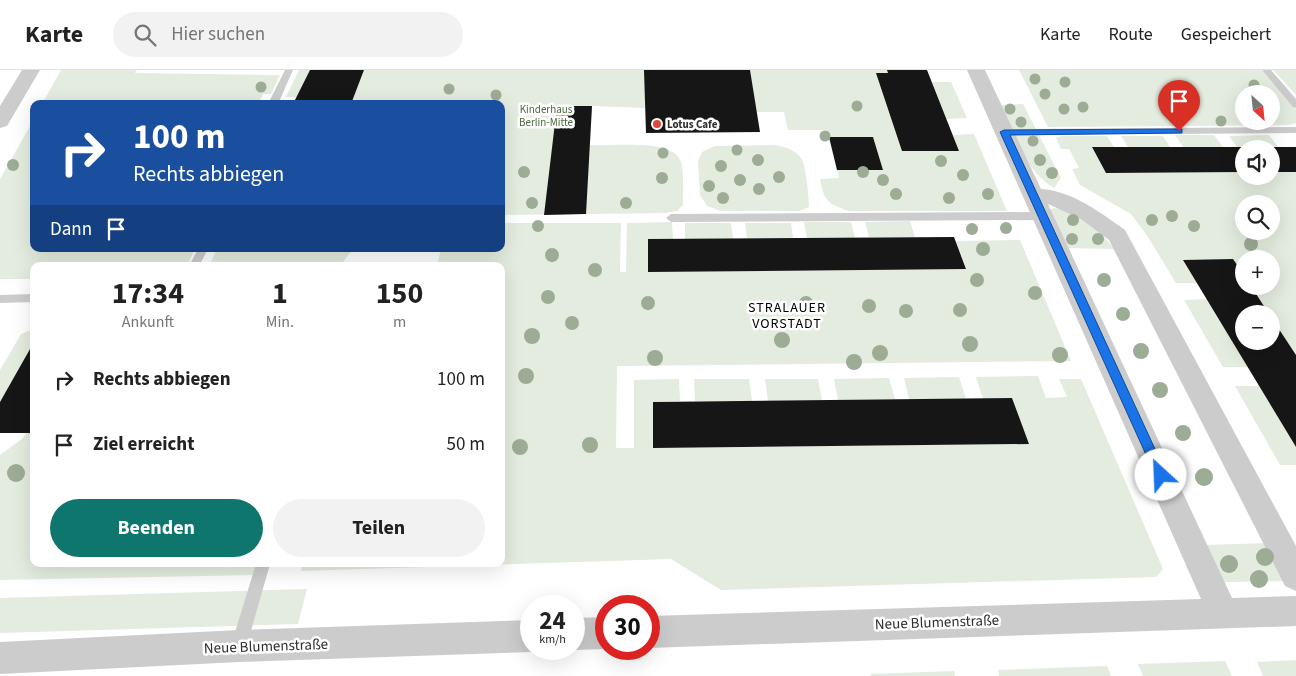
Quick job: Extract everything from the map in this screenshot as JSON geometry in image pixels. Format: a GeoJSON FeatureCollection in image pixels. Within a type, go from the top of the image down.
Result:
{"type":"FeatureCollection","features":[{"type":"Feature","properties":{"kind":"street"},"geometry":{"type":"LineString","coordinates":[[0,122],[31,70]]}},
{"type":"Feature","properties":{"kind":"street"},"geometry":{"type":"LineString","coordinates":[[976,70],[1224,614]]}},
{"type":"Feature","properties":{"kind":"street"},"geometry":{"type":"LineString","coordinates":[[1037,206],[1052,197],[1088,214],[1117,235],[1296,576]]}},
{"type":"Feature","properties":{"kind":"street","name":"Neue Blumenstraße"},"geometry":{"type":"LineString","coordinates":[[660,632],[1296,611]]}},
{"type":"Feature","properties":{"kind":"street","name":"Neue Blumenstraße"},"geometry":{"type":"LineString","coordinates":[[0,658],[239,646],[520,636]]}},
{"type":"Feature","properties":{"kind":"lane"},"geometry":{"type":"LineString","coordinates":[[275,100],[289,70]]}},
{"type":"Feature","properties":{"kind":"lane"},"geometry":{"type":"LineString","coordinates":[[1266,70],[1296,105]]}},
{"type":"Feature","properties":{"kind":"lane"},"geometry":{"type":"LineString","coordinates":[[1004,132],[1296,130]]}},
{"type":"Feature","properties":{"kind":"lane"},"geometry":{"type":"LineString","coordinates":[[672,218],[1037,206]]}},
{"type":"Feature","properties":{"kind":"lane"},"geometry":{"type":"LineString","coordinates":[[0,299],[30,298]]}},
{"type":"Feature","properties":{"kind":"lane"},"geometry":{"type":"LineString","coordinates":[[239,646],[262,567]]}},
{"type":"Feature","properties":{"kind":"green space"},"geometry":{"type":"Polygon","coordinates":[[[61,70],[137,70],[135,73],[280,75],[271,94],[263,94],[260,100],[44,100],[61,70]]]}},
{"type":"Feature","properties":{"kind":"green space"},"geometry":{"type":"Polygon","coordinates":[[[299,70],[324,70],[312,97],[286,97],[299,70]]]}},
{"type":"Feature","properties":{"kind":"green space","name":"Kinderhaus Berlin-Mitte"},"geometry":{"type":"Polygon","coordinates":[[[364,70],[645,70],[645,108],[592,106],[590,145],[654,146],[676,154],[682,166],[683,205],[677,211],[665,213],[505,215],[505,100],[353,100],[364,70]]]}},
{"type":"Feature","properties":{"kind":"green space"},"geometry":{"type":"Polygon","coordinates":[[[750,70],[887,70],[888,73],[876,73],[916,151],[959,151],[953,135],[974,134],[1007,211],[848,211],[835,206],[825,197],[820,179],[839,178],[837,170],[883,170],[873,137],[829,137],[826,130],[788,130],[784,112],[756,112],[750,70]]]}},
{"type":"Feature","properties":{"kind":"green space"},"geometry":{"type":"Polygon","coordinates":[[[1019,70],[1262,70],[1275,85],[1235,85],[1235,125],[1048,127],[1019,70]]]}},
{"type":"Feature","properties":{"kind":"green space"},"geometry":{"type":"Polygon","coordinates":[[[1273,70],[1296,70],[1296,95],[1273,70]]]}},
{"type":"Feature","properties":{"kind":"green space"},"geometry":{"type":"Polygon","coordinates":[[[932,82],[951,82],[967,118],[946,119],[932,82]]]}},
{"type":"Feature","properties":{"kind":"green space"},"geometry":{"type":"Polygon","coordinates":[[[1280,91],[1296,109],[1296,123],[1280,125],[1280,91]]]}},
{"type":"Feature","properties":{"kind":"green space"},"geometry":{"type":"Polygon","coordinates":[[[1023,104],[1061,178],[1054,188],[1035,172],[1027,162],[1000,105],[1023,104]]]}},
{"type":"Feature","properties":{"kind":"green space"},"geometry":{"type":"Polygon","coordinates":[[[30,126],[30,252],[194,252],[188,262],[30,262],[30,279],[0,279],[0,179],[30,126]]]}},
{"type":"Feature","properties":{"kind":"green space"},"geometry":{"type":"Polygon","coordinates":[[[1175,135],[1214,135],[1223,147],[1183,147],[1175,135]]]}},
{"type":"Feature","properties":{"kind":"green space"},"geometry":{"type":"Polygon","coordinates":[[[1269,135],[1273,140],[1235,140],[1235,144],[1229,136],[1269,135]]]}},
{"type":"Feature","properties":{"kind":"green space"},"geometry":{"type":"Polygon","coordinates":[[[1061,136],[1107,136],[1114,147],[1092,148],[1106,173],[1235,172],[1235,185],[1280,185],[1280,172],[1296,172],[1296,355],[1280,331],[1280,305],[1263,305],[1257,295],[1280,295],[1280,250],[1235,250],[1235,263],[1233,260],[1184,260],[1198,283],[1176,283],[1148,237],[1131,214],[1080,185],[1072,169],[1079,168],[1069,149],[1061,149],[1056,138],[1061,136]]]}},
{"type":"Feature","properties":{"kind":"green space"},"geometry":{"type":"Polygon","coordinates":[[[1121,136],[1163,136],[1170,147],[1128,147],[1121,136]]]}},
{"type":"Feature","properties":{"kind":"green space"},"geometry":{"type":"Polygon","coordinates":[[[775,145],[794,151],[802,160],[806,176],[809,207],[799,211],[721,211],[707,206],[700,195],[698,161],[702,152],[715,146],[775,145]]]}},
{"type":"Feature","properties":{"kind":"green space"},"geometry":{"type":"Polygon","coordinates":[[[1054,208],[1070,212],[1087,222],[1114,249],[1066,248],[1049,210],[1054,208]]]}},
{"type":"Feature","properties":{"kind":"green space"},"geometry":{"type":"Polygon","coordinates":[[[910,221],[915,237],[869,237],[865,222],[910,221]]]}},
{"type":"Feature","properties":{"kind":"green space"},"geometry":{"type":"Polygon","coordinates":[[[672,222],[673,239],[648,240],[648,272],[966,268],[956,241],[1020,240],[1071,361],[617,366],[616,448],[634,448],[634,380],[679,379],[680,401],[653,402],[654,448],[1028,444],[1012,398],[983,399],[976,377],[1038,376],[1046,398],[1067,397],[1059,379],[1081,379],[1163,569],[1156,577],[721,590],[671,559],[505,564],[505,262],[438,262],[440,252],[505,252],[505,223],[621,223],[620,272],[626,272],[627,223],[672,222]]]}},
{"type":"Feature","properties":{"kind":"green space"},"geometry":{"type":"Polygon","coordinates":[[[804,222],[851,222],[855,238],[807,238],[804,222]]]}},
{"type":"Feature","properties":{"kind":"green space"},"geometry":{"type":"Polygon","coordinates":[[[685,223],[731,223],[733,239],[685,239],[685,223]]]}},
{"type":"Feature","properties":{"kind":"green space"},"geometry":{"type":"Polygon","coordinates":[[[745,223],[791,223],[793,238],[747,238],[745,223]]]}},
{"type":"Feature","properties":{"kind":"green space"},"geometry":{"type":"Polygon","coordinates":[[[216,252],[351,252],[343,262],[211,262],[216,252]]]}},
{"type":"Feature","properties":{"kind":"green space"},"geometry":{"type":"Polygon","coordinates":[[[1207,299],[1235,345],[1235,350],[1238,350],[1248,367],[1223,367],[1184,300],[1207,299]]]}},
{"type":"Feature","properties":{"kind":"green space"},"geometry":{"type":"Polygon","coordinates":[[[30,331],[30,352],[0,402],[0,370],[21,334],[30,331]]]}},
{"type":"Feature","properties":{"kind":"green space"},"geometry":{"type":"Polygon","coordinates":[[[959,377],[966,399],[909,399],[904,378],[959,377]]]}},
{"type":"Feature","properties":{"kind":"green space"},"geometry":{"type":"Polygon","coordinates":[[[889,378],[895,399],[838,400],[834,379],[889,378]]]}},
{"type":"Feature","properties":{"kind":"green space"},"geometry":{"type":"Polygon","coordinates":[[[694,379],[749,379],[752,401],[695,401],[694,379]]]}},
{"type":"Feature","properties":{"kind":"green space"},"geometry":{"type":"Polygon","coordinates":[[[765,379],[818,379],[822,400],[768,401],[765,379]]]}},
{"type":"Feature","properties":{"kind":"green space"},"geometry":{"type":"Polygon","coordinates":[[[1235,386],[1259,386],[1296,447],[1296,465],[1280,465],[1235,386]]]}},
{"type":"Feature","properties":{"kind":"green space"},"geometry":{"type":"Polygon","coordinates":[[[30,433],[30,567],[257,567],[254,575],[0,580],[0,455],[30,433]]]}},
{"type":"Feature","properties":{"kind":"green space"},"geometry":{"type":"Polygon","coordinates":[[[1267,543],[1287,581],[1224,582],[1206,545],[1267,543]]]}},
{"type":"Feature","properties":{"kind":"green space"},"geometry":{"type":"Polygon","coordinates":[[[302,567],[424,567],[301,571],[302,567]]]}},
{"type":"Feature","properties":{"kind":"green space"},"geometry":{"type":"Polygon","coordinates":[[[307,589],[298,624],[0,633],[0,598],[307,589]]]}},
{"type":"Feature","properties":{"kind":"green space"},"geometry":{"type":"Polygon","coordinates":[[[1296,660],[1296,676],[1263,676],[1257,662],[1296,660]]]}},
{"type":"Feature","properties":{"kind":"green space"},"geometry":{"type":"Polygon","coordinates":[[[1225,661],[1232,676],[1143,676],[1138,664],[1225,661]]]}},
{"type":"Feature","properties":{"kind":"green space"},"geometry":{"type":"Polygon","coordinates":[[[1107,666],[1111,676],[999,676],[998,670],[1107,666]]]}},
{"type":"Feature","properties":{"kind":"green space"},"geometry":{"type":"Polygon","coordinates":[[[954,671],[955,676],[871,676],[870,674],[954,671]]]}},
{"type":"Feature","properties":{"kind":"building"},"geometry":{"type":"Polygon","coordinates":[[[310,70],[364,70],[353,100],[295,100],[310,70]]]}},
{"type":"Feature","properties":{"kind":"building"},"geometry":{"type":"Polygon","coordinates":[[[644,70],[750,70],[760,132],[646,133],[644,70]]]}},
{"type":"Feature","properties":{"kind":"building"},"geometry":{"type":"Polygon","coordinates":[[[887,70],[927,70],[959,151],[902,151],[876,73],[888,73],[887,70]]]}},
{"type":"Feature","properties":{"kind":"building"},"geometry":{"type":"Polygon","coordinates":[[[557,106],[592,106],[586,214],[544,215],[557,106]]]}},
{"type":"Feature","properties":{"kind":"building"},"geometry":{"type":"Polygon","coordinates":[[[829,137],[873,137],[883,170],[837,170],[829,137]]]}},
{"type":"Feature","properties":{"kind":"building"},"geometry":{"type":"Polygon","coordinates":[[[1092,147],[1235,147],[1235,172],[1106,173],[1092,147]]]}},
{"type":"Feature","properties":{"kind":"building"},"geometry":{"type":"Polygon","coordinates":[[[1280,147],[1296,147],[1296,172],[1280,172],[1280,147]]]}},
{"type":"Feature","properties":{"kind":"building"},"geometry":{"type":"Polygon","coordinates":[[[954,237],[966,269],[648,272],[648,239],[954,237]]]}},
{"type":"Feature","properties":{"kind":"building"},"geometry":{"type":"Polygon","coordinates":[[[1233,259],[1235,262],[1235,295],[1257,295],[1263,305],[1235,305],[1235,346],[1183,260],[1233,259]]]}},
{"type":"Feature","properties":{"kind":"building"},"geometry":{"type":"Polygon","coordinates":[[[1280,331],[1296,355],[1296,447],[1237,350],[1280,350],[1280,331]]]}},
{"type":"Feature","properties":{"kind":"building"},"geometry":{"type":"Polygon","coordinates":[[[30,349],[30,433],[0,433],[0,402],[30,349]]]}},
{"type":"Feature","properties":{"kind":"building"},"geometry":{"type":"Polygon","coordinates":[[[1012,398],[1029,444],[653,448],[653,402],[1012,398]]]}},
{"type":"Feature","properties":{"kind":"place","name":"Lotus Cafe"},"geometry":{"type":"Point","coordinates":[657,124]}},
{"type":"Feature","properties":{"kind":"district","name":"STRALAUER VORSTADT"},"geometry":{"type":"Point","coordinates":[787,316]}},
{"type":"Feature","properties":{"kind":"route"},"geometry":{"type":"LineString","coordinates":[[1161,475],[1004,132],[1179,131]]}}]}
